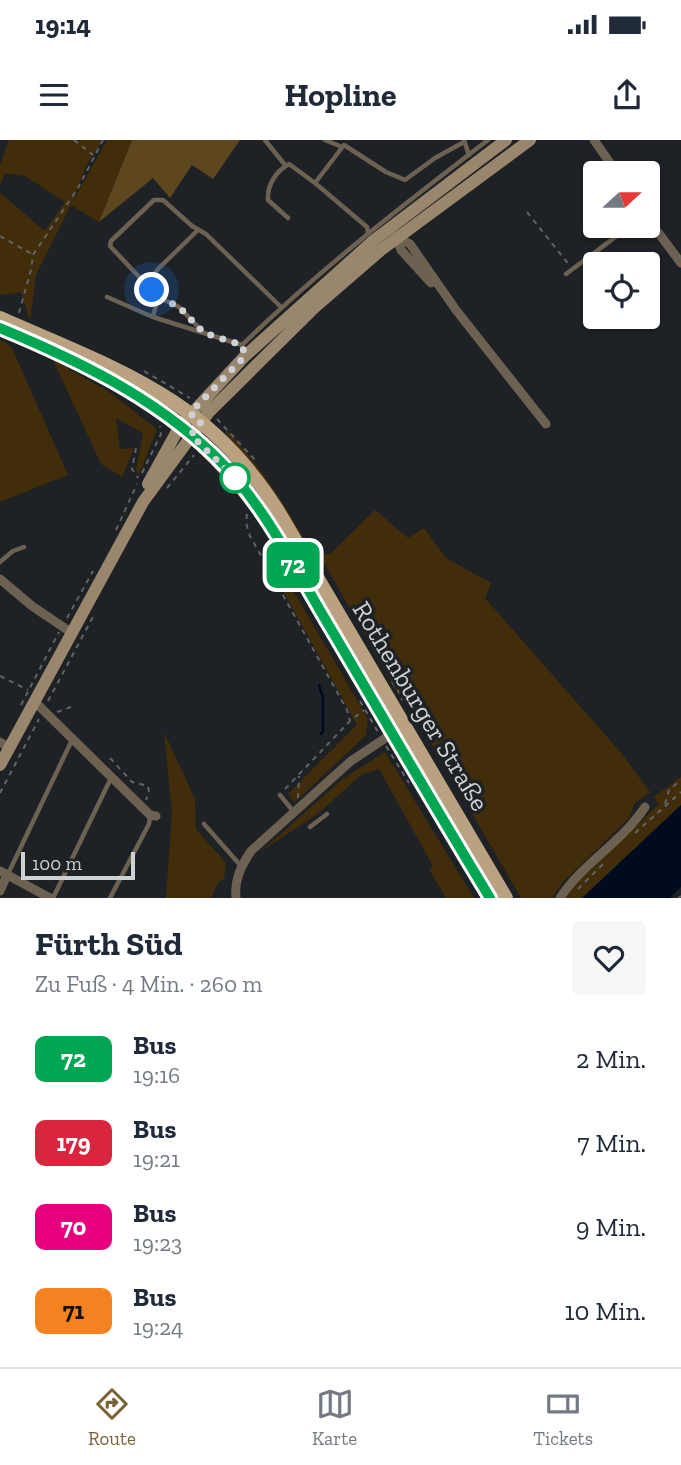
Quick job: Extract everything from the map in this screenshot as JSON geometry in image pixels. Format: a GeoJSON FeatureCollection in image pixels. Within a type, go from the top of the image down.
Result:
{"type":"FeatureCollection","features":[{"type":"Feature","properties":{"kind":"main road"},"geometry":{"type":"LineString","coordinates":[[0,765],[5,745],[35,702],[67,630],[195,411],[243,350],[506,140]]}},
{"type":"Feature","properties":{"kind":"main road"},"geometry":{"type":"LineString","coordinates":[[195,411],[227,392],[393,232],[530,140]]}},
{"type":"Feature","properties":{"kind":"main road","name":"Rothenburger Straße"},"geometry":{"type":"LineString","coordinates":[[0,318],[111,365],[195,411],[237,457],[269,498],[393,733],[506,898]]}},
{"type":"Feature","properties":{"kind":"main road","name":"Rothenburger Straße"},"geometry":{"type":"LineString","coordinates":[[0,328],[107,377],[185,430],[230,472],[259,510],[489,898]]}},
{"type":"Feature","properties":{"kind":"street"},"geometry":{"type":"LineString","coordinates":[[594,140],[609,161]]}},
{"type":"Feature","properties":{"kind":"street"},"geometry":{"type":"LineString","coordinates":[[393,232],[410,244],[456,310],[546,424]]}},
{"type":"Feature","properties":{"kind":"street"},"geometry":{"type":"LineString","coordinates":[[660,235],[681,263]]}},
{"type":"Feature","properties":{"kind":"street"},"geometry":{"type":"LineString","coordinates":[[0,579],[32,606],[67,630]]}},
{"type":"Feature","properties":{"kind":"street"},"geometry":{"type":"LineString","coordinates":[[35,702],[153,815]]}},
{"type":"Feature","properties":{"kind":"street"},"geometry":{"type":"LineString","coordinates":[[236,898],[236,880],[251,851],[351,761],[393,733]]}},
{"type":"Feature","properties":{"kind":"street"},"geometry":{"type":"LineString","coordinates":[[560,898],[582,872],[636,820],[645,807]]}},
{"type":"Feature","properties":{"kind":"street"},"geometry":{"type":"LineString","coordinates":[[0,891],[4,873],[51,898]]}},
{"type":"Feature","properties":{"kind":"lane"},"geometry":{"type":"LineString","coordinates":[[265,140],[285,165]]}},
{"type":"Feature","properties":{"kind":"lane"},"geometry":{"type":"LineString","coordinates":[[325,140],[342,147],[344,145],[386,173],[405,180],[464,141],[469,155]]}},
{"type":"Feature","properties":{"kind":"lane"},"geometry":{"type":"LineString","coordinates":[[107,297],[243,350],[281,307],[368,233],[488,140]]}},
{"type":"Feature","properties":{"kind":"lane"},"geometry":{"type":"LineString","coordinates":[[316,183],[342,147]]}},
{"type":"Feature","properties":{"kind":"lane"},"geometry":{"type":"LineString","coordinates":[[285,165],[293,165],[316,183],[366,227],[368,233]]}},
{"type":"Feature","properties":{"kind":"lane"},"geometry":{"type":"LineString","coordinates":[[285,165],[271,182],[268,200],[288,218]]}},
{"type":"Feature","properties":{"kind":"lane"},"geometry":{"type":"LineString","coordinates":[[204,333],[179,307],[158,297],[113,250],[111,241],[158,198],[198,230],[206,233],[281,307]]}},
{"type":"Feature","properties":{"kind":"lane"},"geometry":{"type":"LineString","coordinates":[[147,284],[158,269],[198,230]]}},
{"type":"Feature","properties":{"kind":"lane"},"geometry":{"type":"LineString","coordinates":[[566,274],[614,238]]}},
{"type":"Feature","properties":{"kind":"lane"},"geometry":{"type":"LineString","coordinates":[[153,317],[158,297]]}},
{"type":"Feature","properties":{"kind":"lane"},"geometry":{"type":"LineString","coordinates":[[0,562],[13,551],[24,547]]}},
{"type":"Feature","properties":{"kind":"lane"},"geometry":{"type":"LineString","coordinates":[[4,873],[73,740]]}},
{"type":"Feature","properties":{"kind":"lane"},"geometry":{"type":"LineString","coordinates":[[51,898],[111,777]]}},
{"type":"Feature","properties":{"kind":"lane"},"geometry":{"type":"LineString","coordinates":[[280,795],[296,809]]}},
{"type":"Feature","properties":{"kind":"lane"},"geometry":{"type":"LineString","coordinates":[[310,827],[327,814]]}},
{"type":"Feature","properties":{"kind":"lane"},"geometry":{"type":"LineString","coordinates":[[110,898],[153,815]]}},
{"type":"Feature","properties":{"kind":"lane"},"geometry":{"type":"LineString","coordinates":[[204,824],[241,866]]}},
{"type":"Feature","properties":{"kind":"path"},"geometry":{"type":"LineString","coordinates":[[74,140],[93,155]]}},
{"type":"Feature","properties":{"kind":"path"},"geometry":{"type":"LineString","coordinates":[[18,320],[32,270],[33,255],[78,188],[103,140]]}},
{"type":"Feature","properties":{"kind":"path"},"geometry":{"type":"LineString","coordinates":[[527,212],[572,269]]}},
{"type":"Feature","properties":{"kind":"path"},"geometry":{"type":"LineString","coordinates":[[0,236],[33,255]]}},
{"type":"Feature","properties":{"kind":"path"},"geometry":{"type":"LineString","coordinates":[[183,395],[195,411]]}},
{"type":"Feature","properties":{"kind":"path"},"geometry":{"type":"LineString","coordinates":[[116,529],[160,434],[160,425]]}},
{"type":"Feature","properties":{"kind":"path"},"geometry":{"type":"LineString","coordinates":[[136,448],[132,469],[139,479]]}},
{"type":"Feature","properties":{"kind":"path"},"geometry":{"type":"LineString","coordinates":[[161,494],[192,455],[199,454],[192,451]]}},
{"type":"Feature","properties":{"kind":"path"},"geometry":{"type":"LineString","coordinates":[[254,524],[247,514],[246,523],[250,536],[350,721]]}},
{"type":"Feature","properties":{"kind":"path"},"geometry":{"type":"LineString","coordinates":[[17,711],[67,630],[85,583],[100,563]]}},
{"type":"Feature","properties":{"kind":"path"},"geometry":{"type":"LineString","coordinates":[[0,676],[28,690]]}},
{"type":"Feature","properties":{"kind":"path"},"geometry":{"type":"LineString","coordinates":[[392,682],[403,698]]}},
{"type":"Feature","properties":{"kind":"path"},"geometry":{"type":"LineString","coordinates":[[356,694],[393,733]]}},
{"type":"Feature","properties":{"kind":"path"},"geometry":{"type":"LineString","coordinates":[[50,718],[60,710],[71,707]]}},
{"type":"Feature","properties":{"kind":"path"},"geometry":{"type":"LineString","coordinates":[[280,795],[350,721],[364,710]]}},
{"type":"Feature","properties":{"kind":"path"},"geometry":{"type":"LineString","coordinates":[[110,758],[132,782],[148,786],[148,799],[141,806]]}},
{"type":"Feature","properties":{"kind":"path"},"geometry":{"type":"LineString","coordinates":[[296,809],[299,773]]}},
{"type":"Feature","properties":{"kind":"path"},"geometry":{"type":"LineString","coordinates":[[665,805],[669,790],[681,780]]}},
{"type":"Feature","properties":{"kind":"shaded area"},"geometry":{"type":"Polygon","coordinates":[[[9,140],[103,140],[86,166],[74,199],[107,140],[132,140],[99,222],[71,205],[36,275],[30,321],[21,292],[0,295],[0,193],[45,231],[65,202],[25,176],[5,173],[0,187],[0,165],[9,140]]]}},
{"type":"Feature","properties":{"kind":"shaded area"},"geometry":{"type":"Polygon","coordinates":[[[132,140],[240,140],[213,179],[192,165],[170,198],[153,178],[99,222],[132,140]]]}},
{"type":"Feature","properties":{"kind":"shaded area"},"geometry":{"type":"Polygon","coordinates":[[[0,340],[11,346],[68,475],[0,502],[0,340]]]}},
{"type":"Feature","properties":{"kind":"shaded area"},"geometry":{"type":"Polygon","coordinates":[[[53,360],[108,391],[157,429],[139,475],[136,470],[143,433],[116,418],[120,449],[134,448],[122,477],[101,464],[53,360]]]}},
{"type":"Feature","properties":{"kind":"shaded area"},"geometry":{"type":"Polygon","coordinates":[[[227,431],[278,495],[309,548],[322,578],[278,502],[254,467],[225,433],[227,431]]]}},
{"type":"Feature","properties":{"kind":"shaded area"},"geometry":{"type":"Polygon","coordinates":[[[214,444],[255,491],[299,557],[393,721],[212,447],[214,444]]]}},
{"type":"Feature","properties":{"kind":"shaded area"},"geometry":{"type":"Polygon","coordinates":[[[375,510],[408,538],[424,528],[446,558],[491,583],[485,598],[622,754],[650,792],[634,804],[630,817],[562,883],[552,898],[521,898],[411,708],[396,691],[321,557],[332,552],[375,510]]]}},
{"type":"Feature","properties":{"kind":"shaded area"},"geometry":{"type":"Polygon","coordinates":[[[287,580],[368,719],[366,735],[294,803],[288,794],[357,725],[282,589],[287,580]]]}},
{"type":"Feature","properties":{"kind":"shaded area"},"geometry":{"type":"Polygon","coordinates":[[[164,732],[195,799],[196,829],[226,863],[224,879],[218,882],[211,898],[166,898],[172,814],[164,732]]]}},
{"type":"Feature","properties":{"kind":"shaded area"},"geometry":{"type":"Polygon","coordinates":[[[385,752],[474,898],[446,898],[429,869],[433,866],[379,769],[361,775],[320,812],[259,853],[344,778],[385,752]]]}},
{"type":"Feature","properties":{"kind":"shaded area"},"geometry":{"type":"Polygon","coordinates":[[[681,777],[681,805],[582,898],[566,898],[574,885],[659,804],[654,797],[681,777]]]}},
{"type":"Feature","properties":{"kind":"water"},"geometry":{"type":"Polygon","coordinates":[[[681,805],[681,887],[670,898],[582,898],[681,805]]]}},
{"type":"Feature","properties":{"kind":"waterway"},"geometry":{"type":"LineString","coordinates":[[319,685],[323,698],[321,734]]}},
{"type":"Feature","properties":{"kind":"bus line","name":"72"},"geometry":{"type":"LineString","coordinates":[[0,328],[70,358],[131,391],[191,435],[230,472],[275,535],[490,898]]}},
{"type":"Feature","properties":{"kind":"route"},"geometry":{"type":"LineString","coordinates":[[152,290],[158,297],[179,307],[204,333],[242,345],[245,356],[190,413],[201,422],[191,435],[237,480],[235,478]]}}]}
